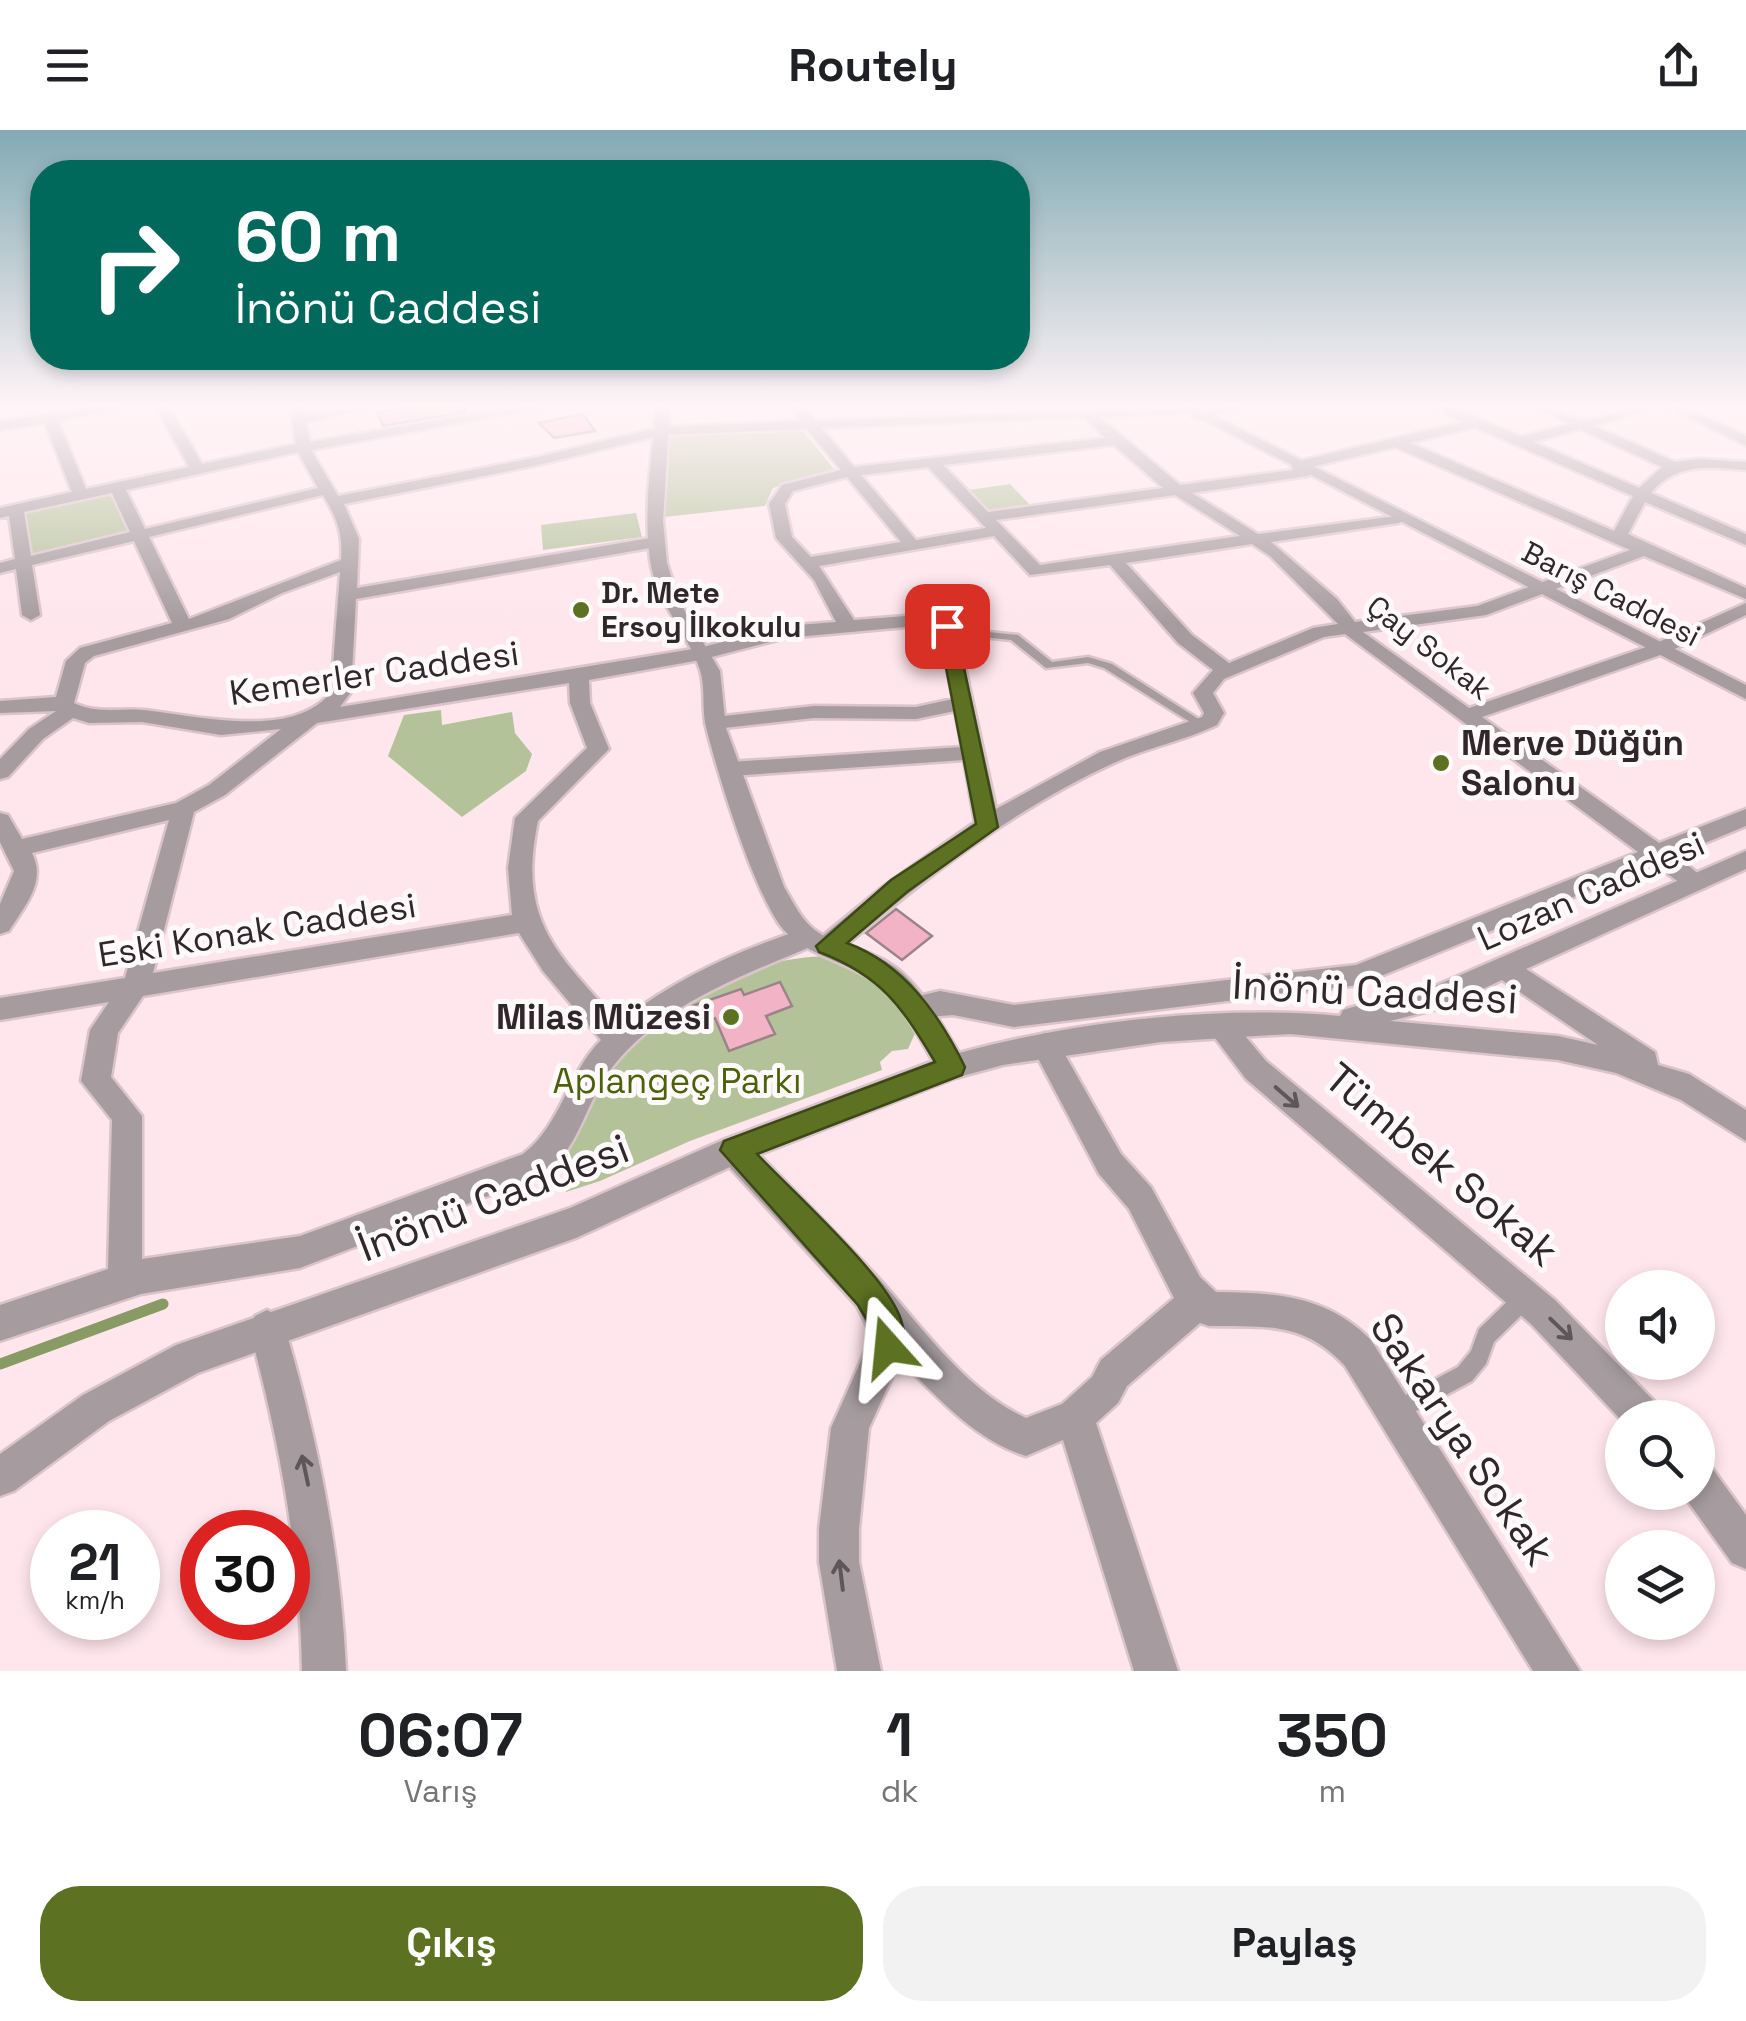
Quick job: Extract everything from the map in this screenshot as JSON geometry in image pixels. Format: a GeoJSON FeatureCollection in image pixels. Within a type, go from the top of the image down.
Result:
{"type":"FeatureCollection","features":[{"type":"Feature","properties":{"kind":"street"},"geometry":{"type":"LineString","coordinates":[[74,479],[80,495]]}},
{"type":"Feature","properties":{"kind":"street"},"geometry":{"type":"LineString","coordinates":[[32,616],[24,562],[8,511],[153,479]]}},
{"type":"Feature","properties":{"kind":"street"},"geometry":{"type":"LineString","coordinates":[[14,849],[123,826],[184,808],[218,790],[268,748],[329,708],[341,692],[349,530],[321,479]]}},
{"type":"Feature","properties":{"kind":"street"},"geometry":{"type":"LineString","coordinates":[[0,568],[140,535],[432,479]]}},
{"type":"Feature","properties":{"kind":"street"},"geometry":{"type":"LineString","coordinates":[[658,479],[656,542],[670,601],[710,671],[715,724],[772,887],[789,918],[818,942],[875,967],[916,1007],[952,1067]]}},
{"type":"Feature","properties":{"kind":"street"},"geometry":{"type":"LineString","coordinates":[[818,479],[796,484],[778,498],[781,532],[827,588],[847,626]]}},
{"type":"Feature","properties":{"kind":"street"},"geometry":{"type":"LineString","coordinates":[[855,479],[912,545]]}},
{"type":"Feature","properties":{"kind":"street"},"geometry":{"type":"LineString","coordinates":[[947,479],[1036,571],[1398,518]]}},
{"type":"Feature","properties":{"kind":"street","name":"Çay Sokak"},"geometry":{"type":"LineString","coordinates":[[1162,479],[1258,538],[1323,595],[1348,626],[1465,716],[1696,882]]}},
{"type":"Feature","properties":{"kind":"street"},"geometry":{"type":"LineString","coordinates":[[808,563],[912,545],[991,524],[1243,479]]}},
{"type":"Feature","properties":{"kind":"street","name":"Barış Caddesi"},"geometry":{"type":"LineString","coordinates":[[1321,479],[1746,692]]}},
{"type":"Feature","properties":{"kind":"street"},"geometry":{"type":"LineString","coordinates":[[1481,479],[1746,594]]}},
{"type":"Feature","properties":{"kind":"street"},"geometry":{"type":"LineString","coordinates":[[1603,479],[1746,540]]}},
{"type":"Feature","properties":{"kind":"street"},"geometry":{"type":"LineString","coordinates":[[1644,550],[1619,536],[1638,494],[1656,479]]}},
{"type":"Feature","properties":{"kind":"street"},"geometry":{"type":"LineString","coordinates":[[117,487],[182,624]]}},
{"type":"Feature","properties":{"kind":"street"},"geometry":{"type":"LineString","coordinates":[[347,595],[656,542]]}},
{"type":"Feature","properties":{"kind":"street"},"geometry":{"type":"LineString","coordinates":[[0,1323],[125,1281],[300,1252],[534,1164],[560,1144],[589,1077],[619,1042],[687,991],[818,942],[988,827],[1100,761],[1141,743],[1202,725],[1214,714],[1204,699],[1205,687],[1226,670],[1320,632],[1461,615],[1543,590],[1644,550]]}},
{"type":"Feature","properties":{"kind":"street"},"geometry":{"type":"LineString","coordinates":[[1114,560],[1184,639],[1226,670]]}},
{"type":"Feature","properties":{"kind":"street"},"geometry":{"type":"LineString","coordinates":[[0,772],[19,749],[68,706],[76,661],[82,654],[236,610],[276,589],[350,562]]}},
{"type":"Feature","properties":{"kind":"street"},"geometry":{"type":"LineString","coordinates":[[1465,716],[1659,649],[1746,608]]}},
{"type":"Feature","properties":{"kind":"street"},"geometry":{"type":"LineString","coordinates":[[937,620],[949,630],[988,827]]}},
{"type":"Feature","properties":{"kind":"street","name":"Kemerler Caddesi"},"geometry":{"type":"LineString","coordinates":[[0,708],[41,701],[68,706],[89,717],[169,718],[222,729],[313,719],[579,676],[700,654],[785,632],[937,620]]}},
{"type":"Feature","properties":{"kind":"street"},"geometry":{"type":"LineString","coordinates":[[579,676],[580,703],[598,749],[527,818],[522,871],[526,922],[619,1042]]}},
{"type":"Feature","properties":{"kind":"street"},"geometry":{"type":"LineString","coordinates":[[715,724],[814,712],[916,713],[963,703]]}},
{"type":"Feature","properties":{"kind":"street"},"geometry":{"type":"LineString","coordinates":[[730,769],[973,753]]}},
{"type":"Feature","properties":{"kind":"street"},"geometry":{"type":"LineString","coordinates":[[125,1281],[128,1116],[96,1081],[104,1030],[136,985],[184,808]]}},
{"type":"Feature","properties":{"kind":"street"},"geometry":{"type":"LineString","coordinates":[[916,1007],[940,1001],[1014,1016],[1358,975],[1746,816]]}},
{"type":"Feature","properties":{"kind":"street"},"geometry":{"type":"LineString","coordinates":[[0,821],[25,863],[26,873],[0,924]]}},
{"type":"Feature","properties":{"kind":"street","name":"Lozan Caddesi"},"geometry":{"type":"LineString","coordinates":[[1290,1023],[1395,1012],[1746,860]]}},
{"type":"Feature","properties":{"kind":"street","name":"Eski Konak Caddesi"},"geometry":{"type":"LineString","coordinates":[[0,1009],[526,922]]}},
{"type":"Feature","properties":{"kind":"street","name":"İnönü Caddesi"},"geometry":{"type":"LineString","coordinates":[[1504,968],[1746,1126]]}},
{"type":"Feature","properties":{"kind":"street","name":"İnönü Caddesi"},"geometry":{"type":"LineString","coordinates":[[0,1478],[56,1434],[140,1382],[266,1328],[576,1222],[734,1150],[952,1067],[1045,1045],[1220,1026],[1290,1023],[1558,1048],[1619,1062],[1691,1091]]}},
{"type":"Feature","properties":{"kind":"street","name":"Tümbek Sokak"},"geometry":{"type":"LineString","coordinates":[[1220,1026],[1256,1070],[1526,1297],[1584,1350],[1629,1400]]}},
{"type":"Feature","properties":{"kind":"street"},"geometry":{"type":"LineString","coordinates":[[734,1150],[934,1372],[1012,1433],[1038,1435],[1076,1417],[1105,1390],[1114,1374],[1198,1302],[1178,1275],[1140,1198],[1110,1164],[1045,1045]]}},
{"type":"Feature","properties":{"kind":"street","name":"Sakarya Sokak"},"geometry":{"type":"LineString","coordinates":[[1198,1302],[1209,1309],[1300,1312],[1328,1323],[1358,1353],[1558,1671]]}},
{"type":"Feature","properties":{"kind":"street"},"geometry":{"type":"LineString","coordinates":[[859,1671],[838,1562],[839,1530],[850,1428],[866,1385],[888,1347],[887,1324],[878,1307]]}},
{"type":"Feature","properties":{"kind":"street"},"geometry":{"type":"LineString","coordinates":[[266,1328],[294,1423],[314,1513],[324,1671]]}},
{"type":"Feature","properties":{"kind":"street"},"geometry":{"type":"LineString","coordinates":[[1076,1417],[1156,1671]]}},
{"type":"Feature","properties":{"kind":"street"},"geometry":{"type":"LineString","coordinates":[[1715,1506],[1746,1549]]}},
{"type":"Feature","properties":{"kind":"lane"},"geometry":{"type":"LineString","coordinates":[[937,620],[951,620],[976,634],[1014,637],[1050,666],[1088,660],[1108,666],[1202,725]]}},
{"type":"Feature","properties":{"kind":"lane"},"geometry":{"type":"LineString","coordinates":[[1396,1412],[1465,1374],[1478,1357],[1486,1336],[1526,1297]]}},
{"type":"Feature","properties":{"kind":"green space"},"geometry":{"type":"Polygon","coordinates":[[[667,479],[802,479],[773,488],[765,506],[664,517],[667,479]]]}},
{"type":"Feature","properties":{"kind":"green space"},"geometry":{"type":"Polygon","coordinates":[[[1010,484],[1030,505],[987,512],[969,490],[1010,484]]]}},
{"type":"Feature","properties":{"kind":"green space"},"geometry":{"type":"Polygon","coordinates":[[[113,492],[130,533],[29,557],[23,511],[113,492]]]}},
{"type":"Feature","properties":{"kind":"green space"},"geometry":{"type":"Polygon","coordinates":[[[636,513],[642,537],[543,550],[541,525],[636,513]]]}},
{"type":"Feature","properties":{"kind":"green space"},"geometry":{"type":"Polygon","coordinates":[[[441,710],[442,725],[512,712],[515,733],[532,754],[526,771],[462,817],[388,756],[404,715],[441,710]]]}},
{"type":"Feature","properties":{"kind":"green space","name":"Aplangeç Parkı"},"geometry":{"type":"Polygon","coordinates":[[[830,956],[880,986],[916,1031],[908,1049],[892,1051],[880,1062],[882,1070],[566,1192],[564,1172],[568,1155],[603,1077],[619,1053],[689,998],[744,972],[801,958],[830,956]],[[740,989],[692,1006],[699,1023],[715,1018],[730,1051],[775,1034],[766,1016],[792,1006],[744,995],[740,989]]]}},
{"type":"Feature","properties":{"kind":"building"},"geometry":{"type":"Polygon","coordinates":[[[896,909],[932,936],[902,960],[866,933],[896,909]]]}},
{"type":"Feature","properties":{"kind":"building","name":"Milas Müzesi"},"geometry":{"type":"Polygon","coordinates":[[[780,982],[792,1006],[766,1016],[775,1034],[729,1051],[715,1018],[699,1024],[692,1006],[741,989],[744,995],[780,982]]]}},
{"type":"Feature","properties":{"kind":"waterway"},"geometry":{"type":"LineString","coordinates":[[0,1364],[163,1304]]}},
{"type":"Feature","properties":{"kind":"place","name":"Dr. Mete Ersoy İlkokulu"},"geometry":{"type":"Point","coordinates":[581,610]}},
{"type":"Feature","properties":{"kind":"place","name":"Merve Düğün Salonu"},"geometry":{"type":"Point","coordinates":[1441,763]}},
{"type":"Feature","properties":{"kind":"place","name":"Milas Müzesi"},"geometry":{"type":"Point","coordinates":[731,1017]}},
{"type":"Feature","properties":{"kind":"route"},"geometry":{"type":"LineString","coordinates":[[888,1347],[887,1324],[869,1294],[734,1150],[952,1067],[914,1004],[889,977],[856,956],[828,946],[899,886],[988,827],[947,626]]}}]}
